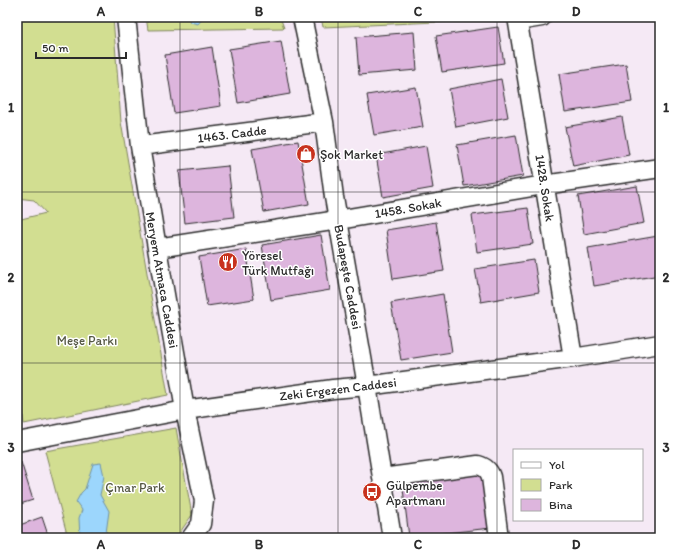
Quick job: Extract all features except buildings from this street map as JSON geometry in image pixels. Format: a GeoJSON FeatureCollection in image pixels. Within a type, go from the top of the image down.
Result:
{"type":"FeatureCollection","features":[{"type":"Feature","properties":{"kind":"street","name":"Meryem Atmaca Caddesi"},"geometry":{"type":"LineString","coordinates":[[126,17],[140,146],[156,248],[184,410],[204,501],[201,524],[191,538]]}},
{"type":"Feature","properties":{"kind":"street","name":"Budapeşte Caddesi"},"geometry":{"type":"LineString","coordinates":[[302,17],[324,122],[338,220],[392,538]]}},
{"type":"Feature","properties":{"kind":"street"},"geometry":{"type":"LineString","coordinates":[[517,19],[542,17]]}},
{"type":"Feature","properties":{"kind":"street","name":"1428. Sokak"},"geometry":{"type":"LineString","coordinates":[[517,19],[573,358]]}},
{"type":"Feature","properties":{"kind":"street","name":"1463. Cadde"},"geometry":{"type":"LineString","coordinates":[[140,146],[324,122]]}},
{"type":"Feature","properties":{"kind":"street","name":"1458. Sokak"},"geometry":{"type":"LineString","coordinates":[[156,248],[338,220],[544,185],[660,168]]}},
{"type":"Feature","properties":{"kind":"street","name":"Zeki Ergezen Caddesi"},"geometry":{"type":"LineString","coordinates":[[17,442],[184,410],[573,358],[660,344]]}},
{"type":"Feature","properties":{"kind":"street"},"geometry":{"type":"LineString","coordinates":[[382,478],[478,465],[482,466],[488,470],[491,477],[499,538]]}},
{"type":"Feature","properties":{"kind":"green space","name":"Meşe Parkı"},"geometry":{"type":"Polygon","coordinates":[[[17,17],[113,17],[121,122],[168,395],[24,424],[17,359],[17,220],[46,213],[34,200],[17,198],[17,17]]]}},
{"type":"Feature","properties":{"kind":"green space"},"geometry":{"type":"Polygon","coordinates":[[[146,17],[280,17],[284,28],[148,30],[146,17]]]}},
{"type":"Feature","properties":{"kind":"green space"},"geometry":{"type":"Polygon","coordinates":[[[321,17],[504,17],[505,19],[323,27],[321,17]]]}},
{"type":"Feature","properties":{"kind":"green space","name":"Çınar Park"},"geometry":{"type":"Polygon","coordinates":[[[176,428],[192,515],[176,538],[68,538],[45,451],[176,428]]]}},
{"type":"Feature","properties":{"kind":"water"},"geometry":{"type":"Polygon","coordinates":[[[188,17],[204,17],[198,24],[190,22],[188,17]]]}},
{"type":"Feature","properties":{"kind":"water"},"geometry":{"type":"Polygon","coordinates":[[[101,463],[104,476],[100,495],[109,511],[106,533],[101,538],[80,538],[79,518],[82,510],[76,502],[85,489],[93,464],[101,463]]]}},
{"type":"Feature","properties":{"kind":"place","name":"Şok Market"},"geometry":{"type":"Point","coordinates":[306,154]}},
{"type":"Feature","properties":{"kind":"place","name":"Yöresel Türk Mutfağı"},"geometry":{"type":"Point","coordinates":[228,262]}},
{"type":"Feature","properties":{"kind":"place","name":"Gülpembe Apartmanı"},"geometry":{"type":"Point","coordinates":[372,492]}}]}
